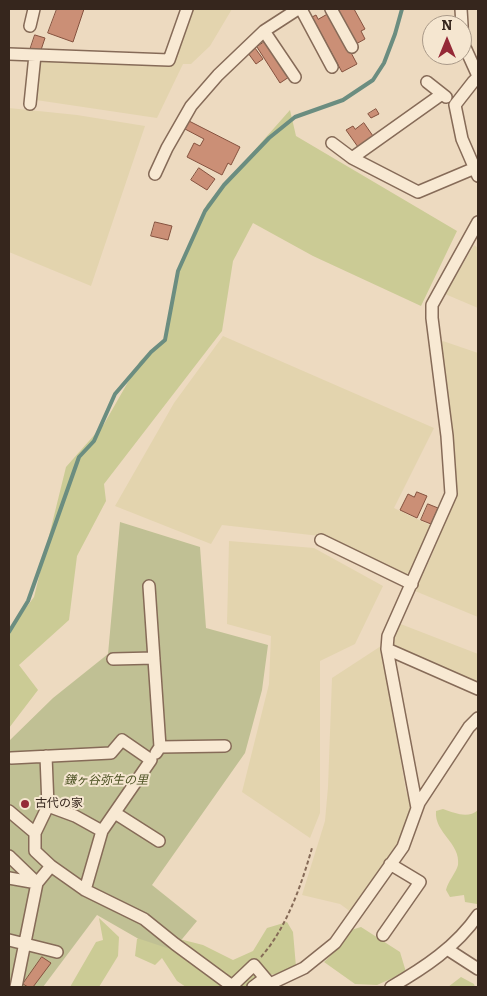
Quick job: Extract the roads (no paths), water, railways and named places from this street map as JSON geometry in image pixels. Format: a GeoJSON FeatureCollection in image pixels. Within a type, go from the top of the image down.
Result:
{"type":"FeatureCollection","features":[{"type":"Feature","properties":{"kind":"street"},"geometry":{"type":"LineString","coordinates":[[30,26],[34,9]]}},
{"type":"Feature","properties":{"kind":"street"},"geometry":{"type":"LineString","coordinates":[[9,54],[169,60],[187,9]]}},
{"type":"Feature","properties":{"kind":"street"},"geometry":{"type":"LineString","coordinates":[[155,174],[167,148],[191,106],[218,75],[264,31],[300,9],[332,68]]}},
{"type":"Feature","properties":{"kind":"street"},"geometry":{"type":"LineString","coordinates":[[331,9],[352,47]]}},
{"type":"Feature","properties":{"kind":"street"},"geometry":{"type":"LineString","coordinates":[[264,31],[295,78]]}},
{"type":"Feature","properties":{"kind":"street"},"geometry":{"type":"LineString","coordinates":[[30,104],[35,55]]}},
{"type":"Feature","properties":{"kind":"street"},"geometry":{"type":"LineString","coordinates":[[455,104],[478,77],[475,65]]}},
{"type":"Feature","properties":{"kind":"street"},"geometry":{"type":"LineString","coordinates":[[332,143],[352,158],[418,192],[477,172],[462,139],[455,104],[427,82]]}},
{"type":"Feature","properties":{"kind":"street"},"geometry":{"type":"LineString","coordinates":[[352,158],[442,94]]}},
{"type":"Feature","properties":{"kind":"street"},"geometry":{"type":"LineString","coordinates":[[417,808],[387,649],[388,636],[451,494],[447,436],[432,305],[478,222]]}},
{"type":"Feature","properties":{"kind":"street"},"geometry":{"type":"LineString","coordinates":[[321,540],[412,584]]}},
{"type":"Feature","properties":{"kind":"street"},"geometry":{"type":"LineString","coordinates":[[86,890],[102,831],[160,747],[149,586]]}},
{"type":"Feature","properties":{"kind":"street"},"geometry":{"type":"LineString","coordinates":[[387,649],[478,689]]}},
{"type":"Feature","properties":{"kind":"street"},"geometry":{"type":"LineString","coordinates":[[113,660],[154,658]]}},
{"type":"Feature","properties":{"kind":"street"},"geometry":{"type":"LineString","coordinates":[[253,987],[304,968],[335,943],[403,847],[417,808],[469,727],[478,718]]}},
{"type":"Feature","properties":{"kind":"street"},"geometry":{"type":"LineString","coordinates":[[11,758],[111,753],[122,740],[150,760]]}},
{"type":"Feature","properties":{"kind":"street"},"geometry":{"type":"LineString","coordinates":[[160,747],[225,746]]}},
{"type":"Feature","properties":{"kind":"street"},"geometry":{"type":"LineString","coordinates":[[46,756],[48,806],[35,834],[35,851],[51,866],[86,890],[137,914],[174,944],[233,986],[254,965],[267,983]]}},
{"type":"Feature","properties":{"kind":"street"},"geometry":{"type":"LineString","coordinates":[[48,806],[75,816],[102,831]]}},
{"type":"Feature","properties":{"kind":"street"},"geometry":{"type":"LineString","coordinates":[[9,810],[35,834]]}},
{"type":"Feature","properties":{"kind":"street"},"geometry":{"type":"LineString","coordinates":[[115,813],[158,840]]}},
{"type":"Feature","properties":{"kind":"street"},"geometry":{"type":"LineString","coordinates":[[9,856],[37,884]]}},
{"type":"Feature","properties":{"kind":"street"},"geometry":{"type":"LineString","coordinates":[[383,935],[420,882],[390,864]]}},
{"type":"Feature","properties":{"kind":"street"},"geometry":{"type":"LineString","coordinates":[[16,987],[37,884],[51,866]]}},
{"type":"Feature","properties":{"kind":"street"},"geometry":{"type":"LineString","coordinates":[[9,878],[37,884]]}},
{"type":"Feature","properties":{"kind":"street"},"geometry":{"type":"LineString","coordinates":[[391,987],[427,966],[473,923],[478,915]]}},
{"type":"Feature","properties":{"kind":"street"},"geometry":{"type":"LineString","coordinates":[[9,940],[57,952]]}},
{"type":"Feature","properties":{"kind":"street"},"geometry":{"type":"LineString","coordinates":[[447,949],[478,969]]}},
{"type":"Feature","properties":{"kind":"waterway"},"geometry":{"type":"LineString","coordinates":[[9,632],[28,601],[79,457],[94,441],[115,394],[151,352],[165,340],[178,271],[205,211],[224,185],[269,138],[295,117],[343,100],[373,80],[384,63],[402,9]]}},
{"type":"Feature","properties":{"kind":"place","name":"古代の家"},"geometry":{"type":"Point","coordinates":[25,804]}},
{"type":"Feature","properties":{"kind":"park label","name":"鎌ヶ谷弥生の里"},"geometry":{"type":"Point","coordinates":[106,781]}}]}
